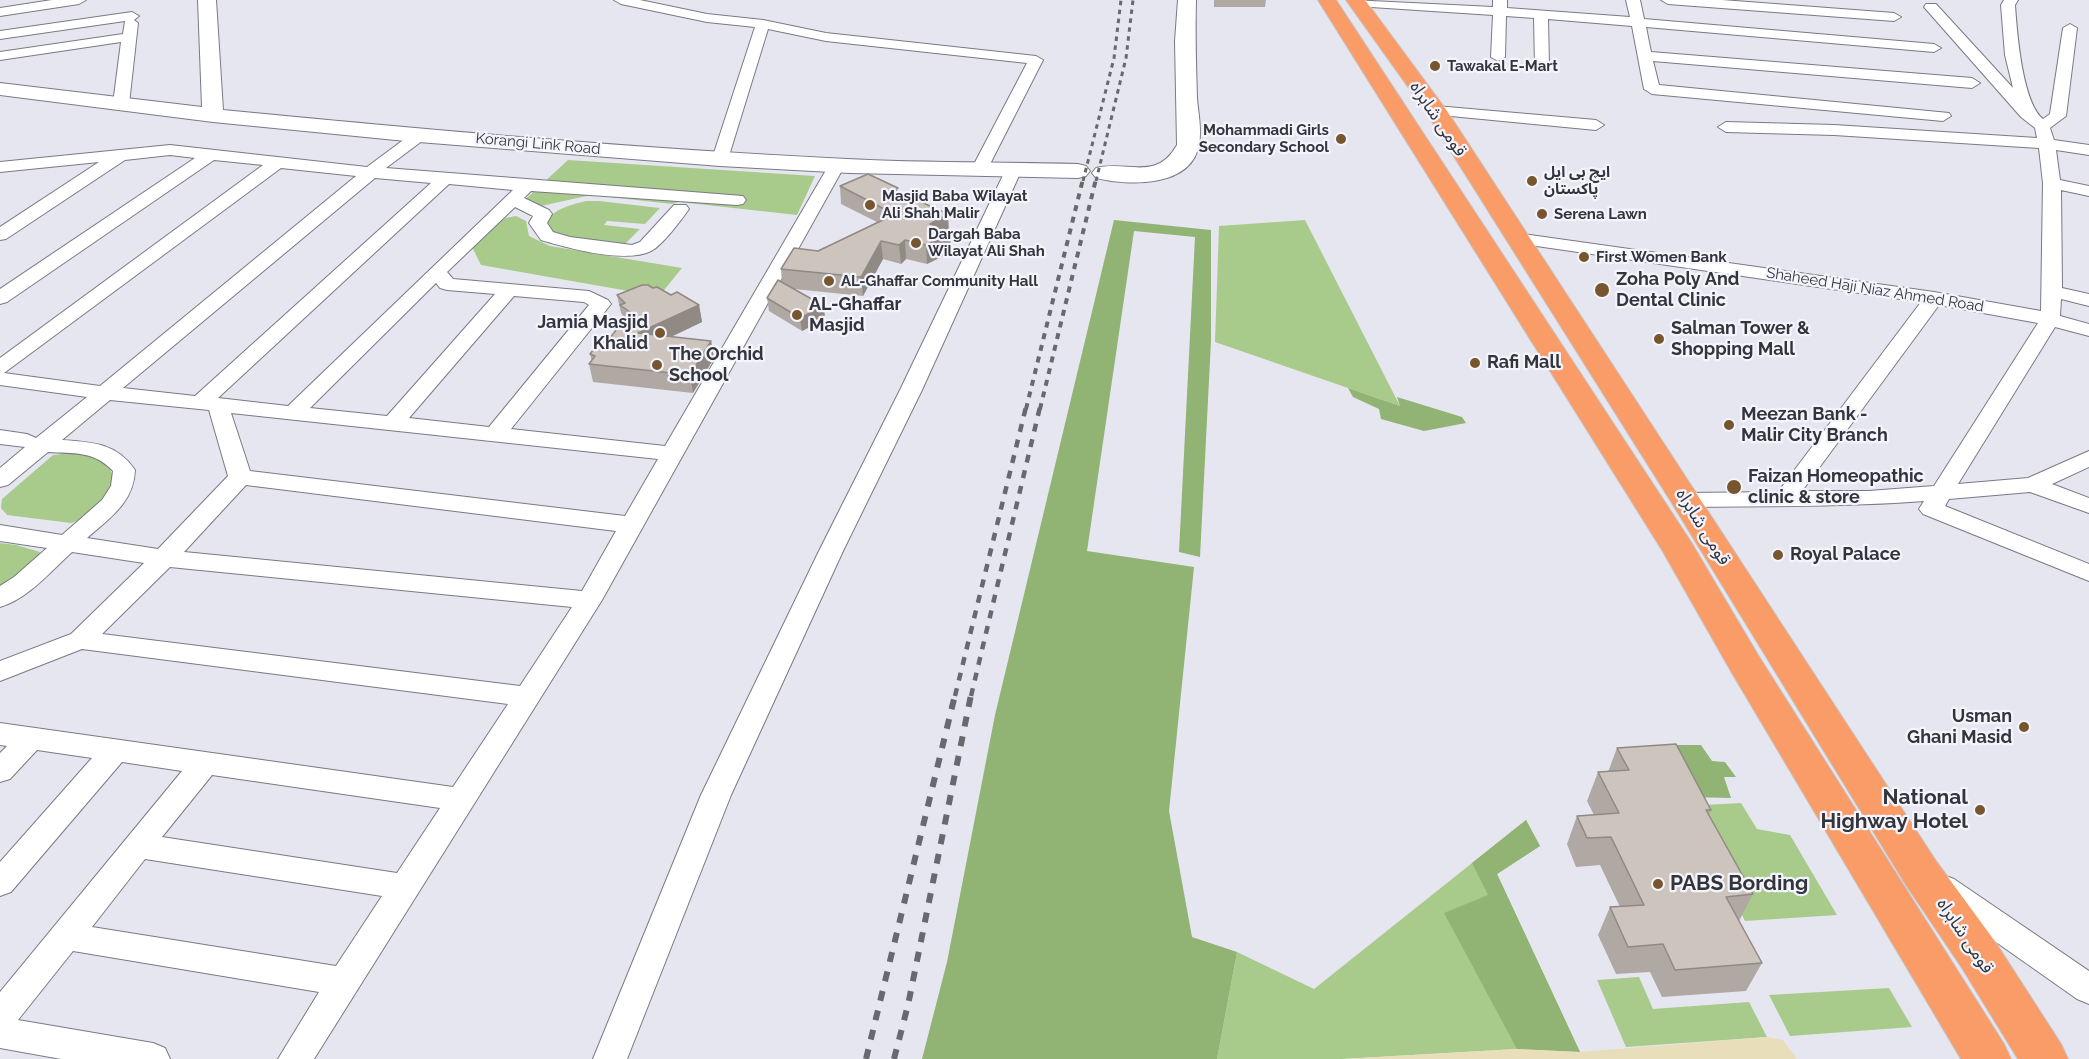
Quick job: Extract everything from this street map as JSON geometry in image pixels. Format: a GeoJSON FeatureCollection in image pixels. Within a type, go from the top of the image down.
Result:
{"type":"FeatureCollection","features":[{"type":"Feature","properties":{"kind":"highway","name":"قومی شاہراہ"},"geometry":{"type":"LineString","coordinates":[[1346,1],[1436,111],[1922,873],[1978,954],[2044,1059]]}},
{"type":"Feature","properties":{"kind":"highway","name":"قومی شاہراہ"},"geometry":{"type":"LineString","coordinates":[[1346,1],[1987,1059]]}},
{"type":"Feature","properties":{"kind":"highway"},"geometry":{"type":"LineString","coordinates":[[1826,796],[1869,789]]}},
{"type":"Feature","properties":{"kind":"main road"},"geometry":{"type":"LineString","coordinates":[[207,0],[213,115]]}},
{"type":"Feature","properties":{"kind":"main road"},"geometry":{"type":"LineString","coordinates":[[1104,173],[1143,175],[1166,171],[1179,162],[1188,145],[1185,41],[1187,0]]}},
{"type":"Feature","properties":{"kind":"main road","name":"Korangi Link Road"},"geometry":{"type":"LineString","coordinates":[[0,89],[213,115],[413,135],[720,159],[837,165],[1078,171]]}},
{"type":"Feature","properties":{"kind":"street"},"geometry":{"type":"LineString","coordinates":[[0,12],[79,0]]}},
{"type":"Feature","properties":{"kind":"street"},"geometry":{"type":"LineString","coordinates":[[122,104],[132,0]]}},
{"type":"Feature","properties":{"kind":"street"},"geometry":{"type":"LineString","coordinates":[[621,0],[710,13],[826,37],[1036,60],[980,168]]}},
{"type":"Feature","properties":{"kind":"street"},"geometry":{"type":"LineString","coordinates":[[1633,0],[1652,89],[1943,116]]}},
{"type":"Feature","properties":{"kind":"street"},"geometry":{"type":"LineString","coordinates":[[1668,0],[1785,5],[1894,17]]}},
{"type":"Feature","properties":{"kind":"street"},"geometry":{"type":"LineString","coordinates":[[2011,0],[2008,5],[2012,56],[2027,114]]}},
{"type":"Feature","properties":{"kind":"street"},"geometry":{"type":"LineString","coordinates":[[1346,1],[1500,6],[1541,14],[1639,24],[1972,84]]}},
{"type":"Feature","properties":{"kind":"street"},"geometry":{"type":"LineString","coordinates":[[1785,5],[1821,104],[1834,130]]}},
{"type":"Feature","properties":{"kind":"street"},"geometry":{"type":"LineString","coordinates":[[1498,57],[1500,6]]}},
{"type":"Feature","properties":{"kind":"street"},"geometry":{"type":"LineString","coordinates":[[1931,7],[2027,114],[2042,126],[2047,144],[2052,183],[2050,319],[1931,509],[2089,573]]}},
{"type":"Feature","properties":{"kind":"street"},"geometry":{"type":"LineString","coordinates":[[1541,14],[1542,66]]}},
{"type":"Feature","properties":{"kind":"street"},"geometry":{"type":"LineString","coordinates":[[0,35],[132,16]]}},
{"type":"Feature","properties":{"kind":"street"},"geometry":{"type":"LineString","coordinates":[[720,159],[763,24]]}},
{"type":"Feature","properties":{"kind":"street"},"geometry":{"type":"LineString","coordinates":[[2042,126],[2058,116],[2070,28]]}},
{"type":"Feature","properties":{"kind":"street"},"geometry":{"type":"LineString","coordinates":[[0,56],[129,37]]}},
{"type":"Feature","properties":{"kind":"street"},"geometry":{"type":"LineString","coordinates":[[1646,56],[1803,54],[1934,48]]}},
{"type":"Feature","properties":{"kind":"street"},"geometry":{"type":"LineString","coordinates":[[1436,111],[1596,124]]}},
{"type":"Feature","properties":{"kind":"street"},"geometry":{"type":"LineString","coordinates":[[1726,127],[1834,130],[2047,144],[2089,150]]}},
{"type":"Feature","properties":{"kind":"street"},"geometry":{"type":"LineString","coordinates":[[0,480],[35,443],[364,172],[413,135]]}},
{"type":"Feature","properties":{"kind":"street"},"geometry":{"type":"LineString","coordinates":[[0,167],[170,150],[445,179],[520,192],[737,200]]}},
{"type":"Feature","properties":{"kind":"street"},"geometry":{"type":"LineString","coordinates":[[0,298],[212,154]]}},
{"type":"Feature","properties":{"kind":"street"},"geometry":{"type":"LineString","coordinates":[[0,235],[120,156]]}},
{"type":"Feature","properties":{"kind":"street"},"geometry":{"type":"LineString","coordinates":[[0,368],[278,162]]}},
{"type":"Feature","properties":{"kind":"street"},"geometry":{"type":"LineString","coordinates":[[0,180],[25,165]]}},
{"type":"Feature","properties":{"kind":"street"},"geometry":{"type":"LineString","coordinates":[[296,1059],[589,600],[837,165]]}},
{"type":"Feature","properties":{"kind":"street"},"geometry":{"type":"LineString","coordinates":[[610,1059],[716,795],[831,551],[911,390],[1014,169]]}},
{"type":"Feature","properties":{"kind":"street"},"geometry":{"type":"LineString","coordinates":[[210,403],[445,179]]}},
{"type":"Feature","properties":{"kind":"street"},"geometry":{"type":"LineString","coordinates":[[2052,183],[2089,191]]}},
{"type":"Feature","properties":{"kind":"street"},"geometry":{"type":"LineString","coordinates":[[520,192],[543,214],[538,223],[547,236],[568,242],[633,252],[647,246],[680,209]]}},
{"type":"Feature","properties":{"kind":"street"},"geometry":{"type":"LineString","coordinates":[[294,412],[520,192]]}},
{"type":"Feature","properties":{"kind":"street","name":"Shaheed Haji Niaz Ahmed Road"},"geometry":{"type":"LineString","coordinates":[[1516,238],[1934,298],[2050,319],[2089,330]]}},
{"type":"Feature","properties":{"kind":"street"},"geometry":{"type":"LineString","coordinates":[[436,272],[447,284],[589,297],[601,304],[495,434]]}},
{"type":"Feature","properties":{"kind":"street"},"geometry":{"type":"LineString","coordinates":[[392,424],[509,290]]}},
{"type":"Feature","properties":{"kind":"street"},"geometry":{"type":"LineString","coordinates":[[2052,291],[2089,300]]}},
{"type":"Feature","properties":{"kind":"street"},"geometry":{"type":"LineString","coordinates":[[1784,500],[1934,298]]}},
{"type":"Feature","properties":{"kind":"street"},"geometry":{"type":"LineString","coordinates":[[0,379],[98,392],[673,454]]}},
{"type":"Feature","properties":{"kind":"street"},"geometry":{"type":"LineString","coordinates":[[210,403],[240,477]]}},
{"type":"Feature","properties":{"kind":"street"},"geometry":{"type":"LineString","coordinates":[[0,437],[87,448],[110,455],[124,470],[123,487],[110,506],[23,583],[0,598]]}},
{"type":"Feature","properties":{"kind":"street"},"geometry":{"type":"LineString","coordinates":[[0,463],[35,443]]}},
{"type":"Feature","properties":{"kind":"street"},"geometry":{"type":"LineString","coordinates":[[1686,500],[1869,498],[2032,485],[2089,458]]}},
{"type":"Feature","properties":{"kind":"street"},"geometry":{"type":"LineString","coordinates":[[240,477],[632,525]]}},
{"type":"Feature","properties":{"kind":"street"},"geometry":{"type":"LineString","coordinates":[[0,672],[80,640],[164,558],[240,477]]}},
{"type":"Feature","properties":{"kind":"street"},"geometry":{"type":"LineString","coordinates":[[2032,485],[2089,506]]}},
{"type":"Feature","properties":{"kind":"street"},"geometry":{"type":"LineString","coordinates":[[0,532],[164,558],[589,600]]}},
{"type":"Feature","properties":{"kind":"street"},"geometry":{"type":"LineString","coordinates":[[80,640],[527,697]]}},
{"type":"Feature","properties":{"kind":"street"},"geometry":{"type":"LineString","coordinates":[[0,734],[461,800]]}},
{"type":"Feature","properties":{"kind":"street"},"geometry":{"type":"LineString","coordinates":[[0,771],[31,738]]}},
{"type":"Feature","properties":{"kind":"street"},"geometry":{"type":"LineString","coordinates":[[0,883],[116,750]]}},
{"type":"Feature","properties":{"kind":"street"},"geometry":{"type":"LineString","coordinates":[[0,1017],[205,763]]}},
{"type":"Feature","properties":{"kind":"street"},"geometry":{"type":"LineString","coordinates":[[138,846],[405,887]]}},
{"type":"Feature","properties":{"kind":"street"},"geometry":{"type":"LineString","coordinates":[[1922,873],[2089,989]]}},
{"type":"Feature","properties":{"kind":"street"},"geometry":{"type":"LineString","coordinates":[[65,936],[344,982]]}},
{"type":"Feature","properties":{"kind":"street"},"geometry":{"type":"LineString","coordinates":[[0,1033],[153,1059]]}},
{"type":"Feature","properties":{"kind":"green space"},"geometry":{"type":"Polygon","coordinates":[[[568,160],[815,176],[797,215],[591,195],[523,210],[516,208],[568,160]]]}},
{"type":"Feature","properties":{"kind":"green space"},"geometry":{"type":"Polygon","coordinates":[[[586,201],[660,208],[645,224],[607,221],[604,225],[640,229],[622,247],[558,237],[550,233],[546,221],[554,213],[586,201]]]}},
{"type":"Feature","properties":{"kind":"green space"},"geometry":{"type":"Polygon","coordinates":[[[516,216],[526,221],[529,236],[550,246],[682,268],[660,295],[651,295],[481,265],[471,245],[505,218],[516,216]]]}},
{"type":"Feature","properties":{"kind":"green space"},"geometry":{"type":"Polygon","coordinates":[[[1114,220],[1211,230],[1211,341],[1200,557],[1179,552],[1195,237],[1134,231],[1087,551],[1194,567],[1169,811],[1192,937],[1237,952],[1217,1059],[922,1059],[947,962],[995,715],[1114,220]]]}},
{"type":"Feature","properties":{"kind":"green space"},"geometry":{"type":"Polygon","coordinates":[[[1305,220],[1400,406],[1215,342],[1219,226],[1305,220]]]}},
{"type":"Feature","properties":{"kind":"green space"},"geometry":{"type":"Polygon","coordinates":[[[1348,388],[1400,406],[1397,397],[1462,417],[1466,423],[1424,431],[1381,419],[1379,409],[1353,397],[1348,388]]]}},
{"type":"Feature","properties":{"kind":"green space"},"geometry":{"type":"Polygon","coordinates":[[[71,453],[92,455],[107,462],[113,480],[108,494],[98,506],[84,517],[71,523],[7,515],[1,508],[2,499],[53,455],[71,453]]]}},
{"type":"Feature","properties":{"kind":"green space"},"geometry":{"type":"Polygon","coordinates":[[[0,543],[40,552],[35,563],[0,589],[0,543]]]}},
{"type":"Feature","properties":{"kind":"green space"},"geometry":{"type":"Polygon","coordinates":[[[1658,745],[1701,745],[1712,761],[1725,762],[1736,777],[1724,777],[1731,798],[1685,797],[1658,745]]]}},
{"type":"Feature","properties":{"kind":"green space"},"geometry":{"type":"Polygon","coordinates":[[[1741,803],[1757,829],[1790,835],[1837,915],[1745,921],[1685,806],[1741,803]]]}},
{"type":"Feature","properties":{"kind":"green space"},"geometry":{"type":"Polygon","coordinates":[[[1526,820],[1540,846],[1497,874],[1580,1052],[1517,1049],[1342,1059],[1217,1059],[1237,952],[1314,989],[1526,820]]]}},
{"type":"Feature","properties":{"kind":"green space"},"geometry":{"type":"Polygon","coordinates":[[[1526,820],[1540,846],[1497,874],[1580,1052],[1517,1049],[1444,913],[1488,895],[1472,863],[1526,820]]]}},
{"type":"Feature","properties":{"kind":"green space"},"geometry":{"type":"Polygon","coordinates":[[[1639,977],[1653,1009],[1749,1002],[1767,1037],[1626,1047],[1597,980],[1639,977]]]}},
{"type":"Feature","properties":{"kind":"green space"},"geometry":{"type":"Polygon","coordinates":[[[1889,988],[1912,1027],[1790,1036],[1769,995],[1889,988]]]}},
{"type":"Feature","properties":{"kind":"sand"},"geometry":{"type":"Polygon","coordinates":[[[1767,1037],[1783,1040],[1797,1059],[1342,1059],[1517,1049],[1580,1052],[1767,1037]]]}},
{"type":"Feature","properties":{"kind":"building"},"geometry":{"type":"Polygon","coordinates":[[[868,174],[898,188],[894,190],[948,214],[930,224],[950,233],[926,245],[905,240],[899,245],[881,241],[861,277],[781,269],[794,248],[818,251],[885,219],[882,218],[892,213],[840,186],[868,174]]]}},
{"type":"Feature","properties":{"kind":"building"},"geometry":{"type":"Polygon","coordinates":[[[778,280],[824,306],[800,318],[767,298],[778,280]]]}},
{"type":"Feature","properties":{"kind":"building"},"geometry":{"type":"Polygon","coordinates":[[[642,285],[657,287],[671,295],[677,292],[699,305],[638,333],[711,341],[690,375],[589,364],[595,356],[590,354],[602,339],[610,338],[630,312],[620,305],[625,303],[617,295],[642,285]]]}},
{"type":"Feature","properties":{"kind":"building"},"geometry":{"type":"Polygon","coordinates":[[[1676,744],[1711,810],[1706,810],[1753,894],[1726,897],[1762,963],[1675,970],[1663,944],[1628,947],[1610,907],[1644,905],[1611,837],[1587,838],[1577,816],[1619,813],[1598,772],[1629,770],[1617,748],[1676,744]]]}},
{"type":"Feature","properties":{"kind":"railway"},"geometry":{"type":"LineString","coordinates":[[1083,181],[1114,58],[1121,0]]}},
{"type":"Feature","properties":{"kind":"railway"},"geometry":{"type":"LineString","coordinates":[[1096,181],[1126,58],[1133,0]]}},
{"type":"Feature","properties":{"kind":"railway"},"geometry":{"type":"LineString","coordinates":[[1026,409],[1083,179]]}},
{"type":"Feature","properties":{"kind":"railway"},"geometry":{"type":"LineString","coordinates":[[1040,409],[1096,179]]}},
{"type":"Feature","properties":{"kind":"railway"},"geometry":{"type":"LineString","coordinates":[[955,696],[1026,407]]}},
{"type":"Feature","properties":{"kind":"railway"},"geometry":{"type":"LineString","coordinates":[[971,696],[1040,407]]}},
{"type":"Feature","properties":{"kind":"railway"},"geometry":{"type":"LineString","coordinates":[[866,1059],[955,695]]}},
{"type":"Feature","properties":{"kind":"railway"},"geometry":{"type":"LineString","coordinates":[[894,1059],[908,1005],[971,695]]}},
{"type":"Feature","properties":{"kind":"place","name":"Tawakal E-Mart"},"geometry":{"type":"Point","coordinates":[1435,66]}},
{"type":"Feature","properties":{"kind":"place","name":"Mohammadi Girls Secondary School"},"geometry":{"type":"Point","coordinates":[1341,139]}},
{"type":"Feature","properties":{"kind":"place","name":"ایچ بی ایل پاکستان"},"geometry":{"type":"Point","coordinates":[1532,181]}},
{"type":"Feature","properties":{"kind":"place","name":"Masjid Baba Wilayat Ali Shah Malir"},"geometry":{"type":"Point","coordinates":[870,205]}},
{"type":"Feature","properties":{"kind":"place","name":"Serena Lawn"},"geometry":{"type":"Point","coordinates":[1542,214]}},
{"type":"Feature","properties":{"kind":"place","name":"Dargah Baba Wilayat Ali Shah"},"geometry":{"type":"Point","coordinates":[916,243]}},
{"type":"Feature","properties":{"kind":"place","name":"First Women Bank"},"geometry":{"type":"Point","coordinates":[1584,257]}},
{"type":"Feature","properties":{"kind":"place","name":"AL-Ghaffar Community Hall"},"geometry":{"type":"Point","coordinates":[829,281]}},
{"type":"Feature","properties":{"kind":"place","name":"Zoha Poly And Dental Clinic"},"geometry":{"type":"Point","coordinates":[1602,290]}},
{"type":"Feature","properties":{"kind":"place","name":"AL-Ghaffar Masjid"},"geometry":{"type":"Point","coordinates":[797,315]}},
{"type":"Feature","properties":{"kind":"place","name":"Jamia Masjid Khalid"},"geometry":{"type":"Point","coordinates":[660,333]}},
{"type":"Feature","properties":{"kind":"place","name":"Salman Tower & Shopping Mall"},"geometry":{"type":"Point","coordinates":[1659,339]}},
{"type":"Feature","properties":{"kind":"place","name":"Rafi Mall"},"geometry":{"type":"Point","coordinates":[1475,363]}},
{"type":"Feature","properties":{"kind":"place","name":"The Orchid School"},"geometry":{"type":"Point","coordinates":[657,365]}},
{"type":"Feature","properties":{"kind":"place","name":"Meezan Bank - Malir City Branch"},"geometry":{"type":"Point","coordinates":[1729,425]}},
{"type":"Feature","properties":{"kind":"place","name":"Faizan Homeopathic clinic & store"},"geometry":{"type":"Point","coordinates":[1734,487]}},
{"type":"Feature","properties":{"kind":"place","name":"Royal Palace"},"geometry":{"type":"Point","coordinates":[1778,555]}},
{"type":"Feature","properties":{"kind":"place","name":"Usman Ghani Masid"},"geometry":{"type":"Point","coordinates":[2024,727]}},
{"type":"Feature","properties":{"kind":"place","name":"National Highway Hotel"},"geometry":{"type":"Point","coordinates":[1980,810]}},
{"type":"Feature","properties":{"kind":"place","name":"PABS Bording"},"geometry":{"type":"Point","coordinates":[1658,884]}}]}
